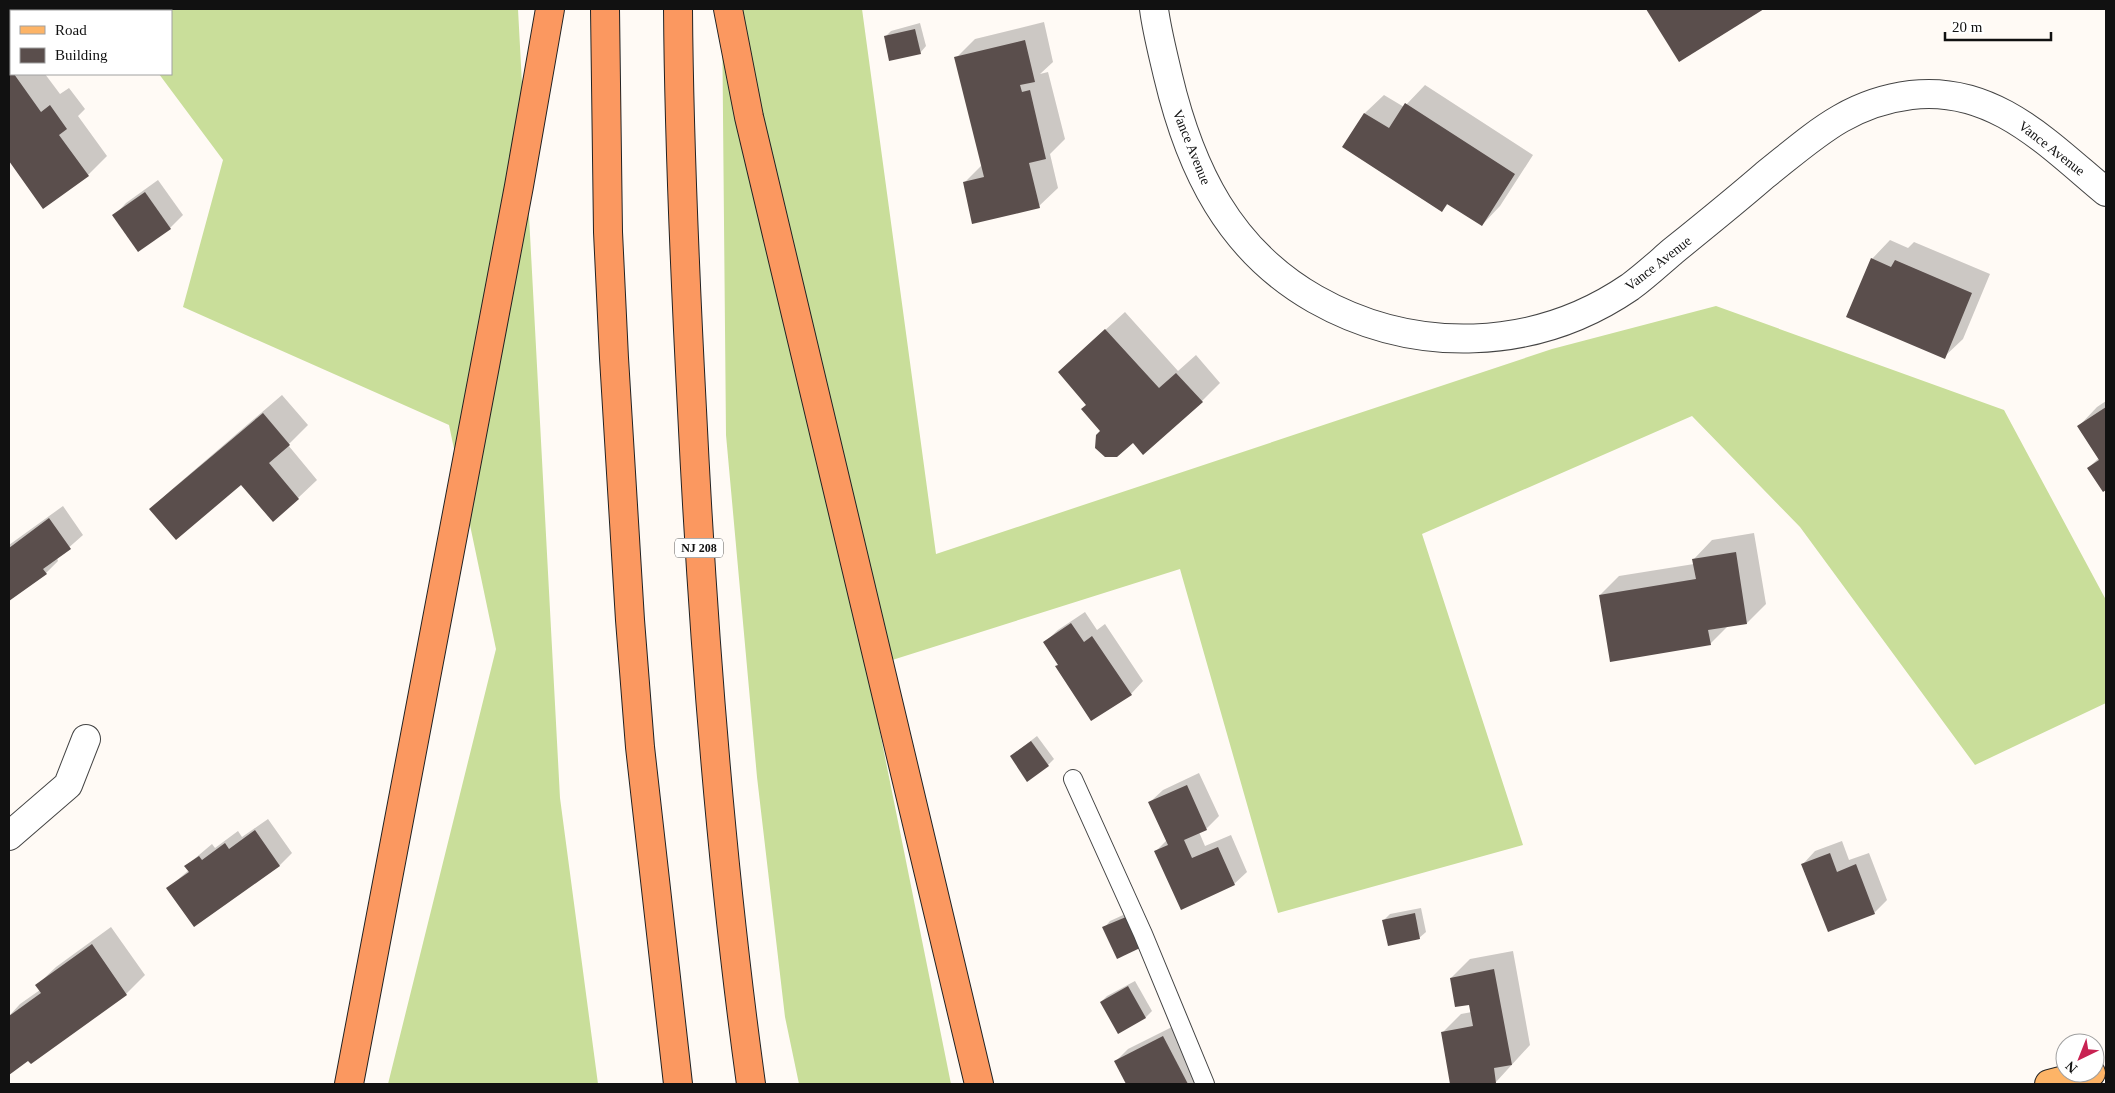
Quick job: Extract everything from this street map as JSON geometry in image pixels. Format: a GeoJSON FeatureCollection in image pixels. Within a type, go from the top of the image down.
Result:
{"type":"FeatureCollection","features":[{"type":"Feature","properties":{"kind":"highway"},"geometry":{"type":"LineString","coordinates":[[349,1084],[519,186],[550,9]]}},
{"type":"Feature","properties":{"kind":"highway"},"geometry":{"type":"LineString","coordinates":[[605,9],[609,251],[630,620],[642,767],[678,1084]]}},
{"type":"Feature","properties":{"kind":"highway","name":"NJ 208"},"geometry":{"type":"LineString","coordinates":[[678,9],[684,245],[703,614],[729,896],[741,1007],[752,1084]]}},
{"type":"Feature","properties":{"kind":"highway"},"geometry":{"type":"LineString","coordinates":[[728,9],[749,117],[979,1084]]}},
{"type":"Feature","properties":{"kind":"street","name":"Vance Avenue"},"geometry":{"type":"LineString","coordinates":[[1154,9],[1156,27],[1177,112],[1199,173],[1224,217],[1253,252],[1296,288],[1340,313],[1388,330],[1433,338],[1483,339],[1538,330],[1581,314],[1629,287],[1839,117],[1878,100],[1914,94],[1953,96],[1991,106],[2023,123],[2106,192]]}},
{"type":"Feature","properties":{"kind":"street"},"geometry":{"type":"LineString","coordinates":[[9,836],[68,785],[86,739]]}},
{"type":"Feature","properties":{"kind":"lane"},"geometry":{"type":"LineString","coordinates":[[1073,779],[1143,934],[1205,1084]]}},
{"type":"Feature","properties":{"kind":"green space"},"geometry":{"type":"Polygon","coordinates":[[[518,9],[560,798],[598,1084],[388,1084],[496,649],[449,425],[183,307],[223,160],[160,75],[172,75],[172,10],[111,10],[518,9]]]}},
{"type":"Feature","properties":{"kind":"green space"},"geometry":{"type":"Polygon","coordinates":[[[722,9],[862,9],[936,554],[1552,349],[1716,306],[2004,410],[2106,600],[2106,703],[1975,765],[1800,527],[1692,416],[1422,534],[1523,845],[1278,913],[1180,569],[867,668],[951,1084],[799,1084],[785,1017],[757,777],[726,435],[722,9]]]}},
{"type":"Feature","properties":{"kind":"building"},"geometry":{"type":"Polygon","coordinates":[[[1646,9],[1764,9],[1679,62],[1646,9]]]}},
{"type":"Feature","properties":{"kind":"building"},"geometry":{"type":"Polygon","coordinates":[[[915,29],[921,54],[889,61],[884,36],[915,29]]]}},
{"type":"Feature","properties":{"kind":"building"},"geometry":{"type":"Polygon","coordinates":[[[1025,40],[1035,82],[1020,85],[1022,92],[1030,90],[1046,159],[1029,163],[1040,208],[972,224],[963,182],[984,177],[954,57],[1025,40]]]}},
{"type":"Feature","properties":{"kind":"building"},"geometry":{"type":"Polygon","coordinates":[[[9,67],[10,75],[15,75],[41,112],[50,105],[67,129],[59,135],[89,176],[43,209],[9,161],[9,67]]]}},
{"type":"Feature","properties":{"kind":"building"},"geometry":{"type":"Polygon","coordinates":[[[1405,103],[1515,174],[1482,226],[1447,204],[1442,212],[1342,147],[1364,113],[1389,128],[1405,103]]]}},
{"type":"Feature","properties":{"kind":"building"},"geometry":{"type":"Polygon","coordinates":[[[145,192],[171,229],[138,252],[112,215],[145,192]]]}},
{"type":"Feature","properties":{"kind":"building"},"geometry":{"type":"Polygon","coordinates":[[[1871,258],[1891,267],[1895,260],[1972,293],[1945,359],[1846,317],[1871,258]]]}},
{"type":"Feature","properties":{"kind":"building"},"geometry":{"type":"Polygon","coordinates":[[[1105,329],[1159,388],[1176,373],[1203,402],[1143,455],[1133,443],[1117,457],[1105,457],[1095,448],[1096,435],[1100,431],[1081,409],[1086,405],[1058,372],[1105,329]]]}},
{"type":"Feature","properties":{"kind":"building"},"geometry":{"type":"Polygon","coordinates":[[[2106,407],[2106,490],[2103,492],[2087,468],[2099,460],[2077,426],[2106,407]]]}},
{"type":"Feature","properties":{"kind":"building"},"geometry":{"type":"Polygon","coordinates":[[[263,413],[290,445],[269,463],[299,499],[273,522],[241,485],[176,540],[149,509],[263,413]]]}},
{"type":"Feature","properties":{"kind":"building"},"geometry":{"type":"Polygon","coordinates":[[[49,518],[71,549],[43,569],[47,574],[9,601],[9,548],[49,518]]]}},
{"type":"Feature","properties":{"kind":"building"},"geometry":{"type":"Polygon","coordinates":[[[1736,552],[1747,624],[1708,630],[1711,645],[1610,662],[1599,595],[1696,579],[1692,559],[1736,552]]]}},
{"type":"Feature","properties":{"kind":"building"},"geometry":{"type":"Polygon","coordinates":[[[1071,623],[1084,642],[1092,636],[1132,695],[1091,721],[1055,666],[1058,665],[1043,642],[1071,623]]]}},
{"type":"Feature","properties":{"kind":"building"},"geometry":{"type":"Polygon","coordinates":[[[1031,741],[1049,766],[1027,782],[1010,756],[1031,741]]]}},
{"type":"Feature","properties":{"kind":"building"},"geometry":{"type":"Polygon","coordinates":[[[1187,785],[1207,830],[1184,840],[1192,858],[1218,847],[1235,885],[1181,910],[1154,851],[1168,845],[1148,802],[1187,785]]]}},
{"type":"Feature","properties":{"kind":"building"},"geometry":{"type":"Polygon","coordinates":[[[255,830],[280,866],[194,927],[166,888],[189,872],[184,866],[199,856],[202,860],[225,843],[229,849],[255,830]]]}},
{"type":"Feature","properties":{"kind":"building"},"geometry":{"type":"Polygon","coordinates":[[[1830,853],[1837,872],[1856,864],[1875,914],[1828,932],[1801,864],[1830,853]]]}},
{"type":"Feature","properties":{"kind":"building"},"geometry":{"type":"Polygon","coordinates":[[[1415,913],[1420,939],[1388,946],[1382,920],[1415,913]]]}},
{"type":"Feature","properties":{"kind":"building"},"geometry":{"type":"Polygon","coordinates":[[[1126,917],[1140,948],[1117,959],[1102,927],[1126,917]]]}},
{"type":"Feature","properties":{"kind":"building"},"geometry":{"type":"Polygon","coordinates":[[[92,944],[127,995],[31,1064],[28,1061],[9,1075],[9,1016],[41,993],[35,985],[92,944]]]}},
{"type":"Feature","properties":{"kind":"building"},"geometry":{"type":"Polygon","coordinates":[[[1494,969],[1512,1065],[1494,1068],[1496,1083],[1450,1084],[1441,1032],[1473,1026],[1469,1005],[1455,1007],[1450,978],[1494,969]]]}},
{"type":"Feature","properties":{"kind":"building"},"geometry":{"type":"Polygon","coordinates":[[[1128,986],[1146,1018],[1118,1034],[1100,1002],[1128,986]]]}},
{"type":"Feature","properties":{"kind":"building"},"geometry":{"type":"Polygon","coordinates":[[[1163,1036],[1188,1084],[1126,1084],[1114,1061],[1163,1036]]]}}]}
